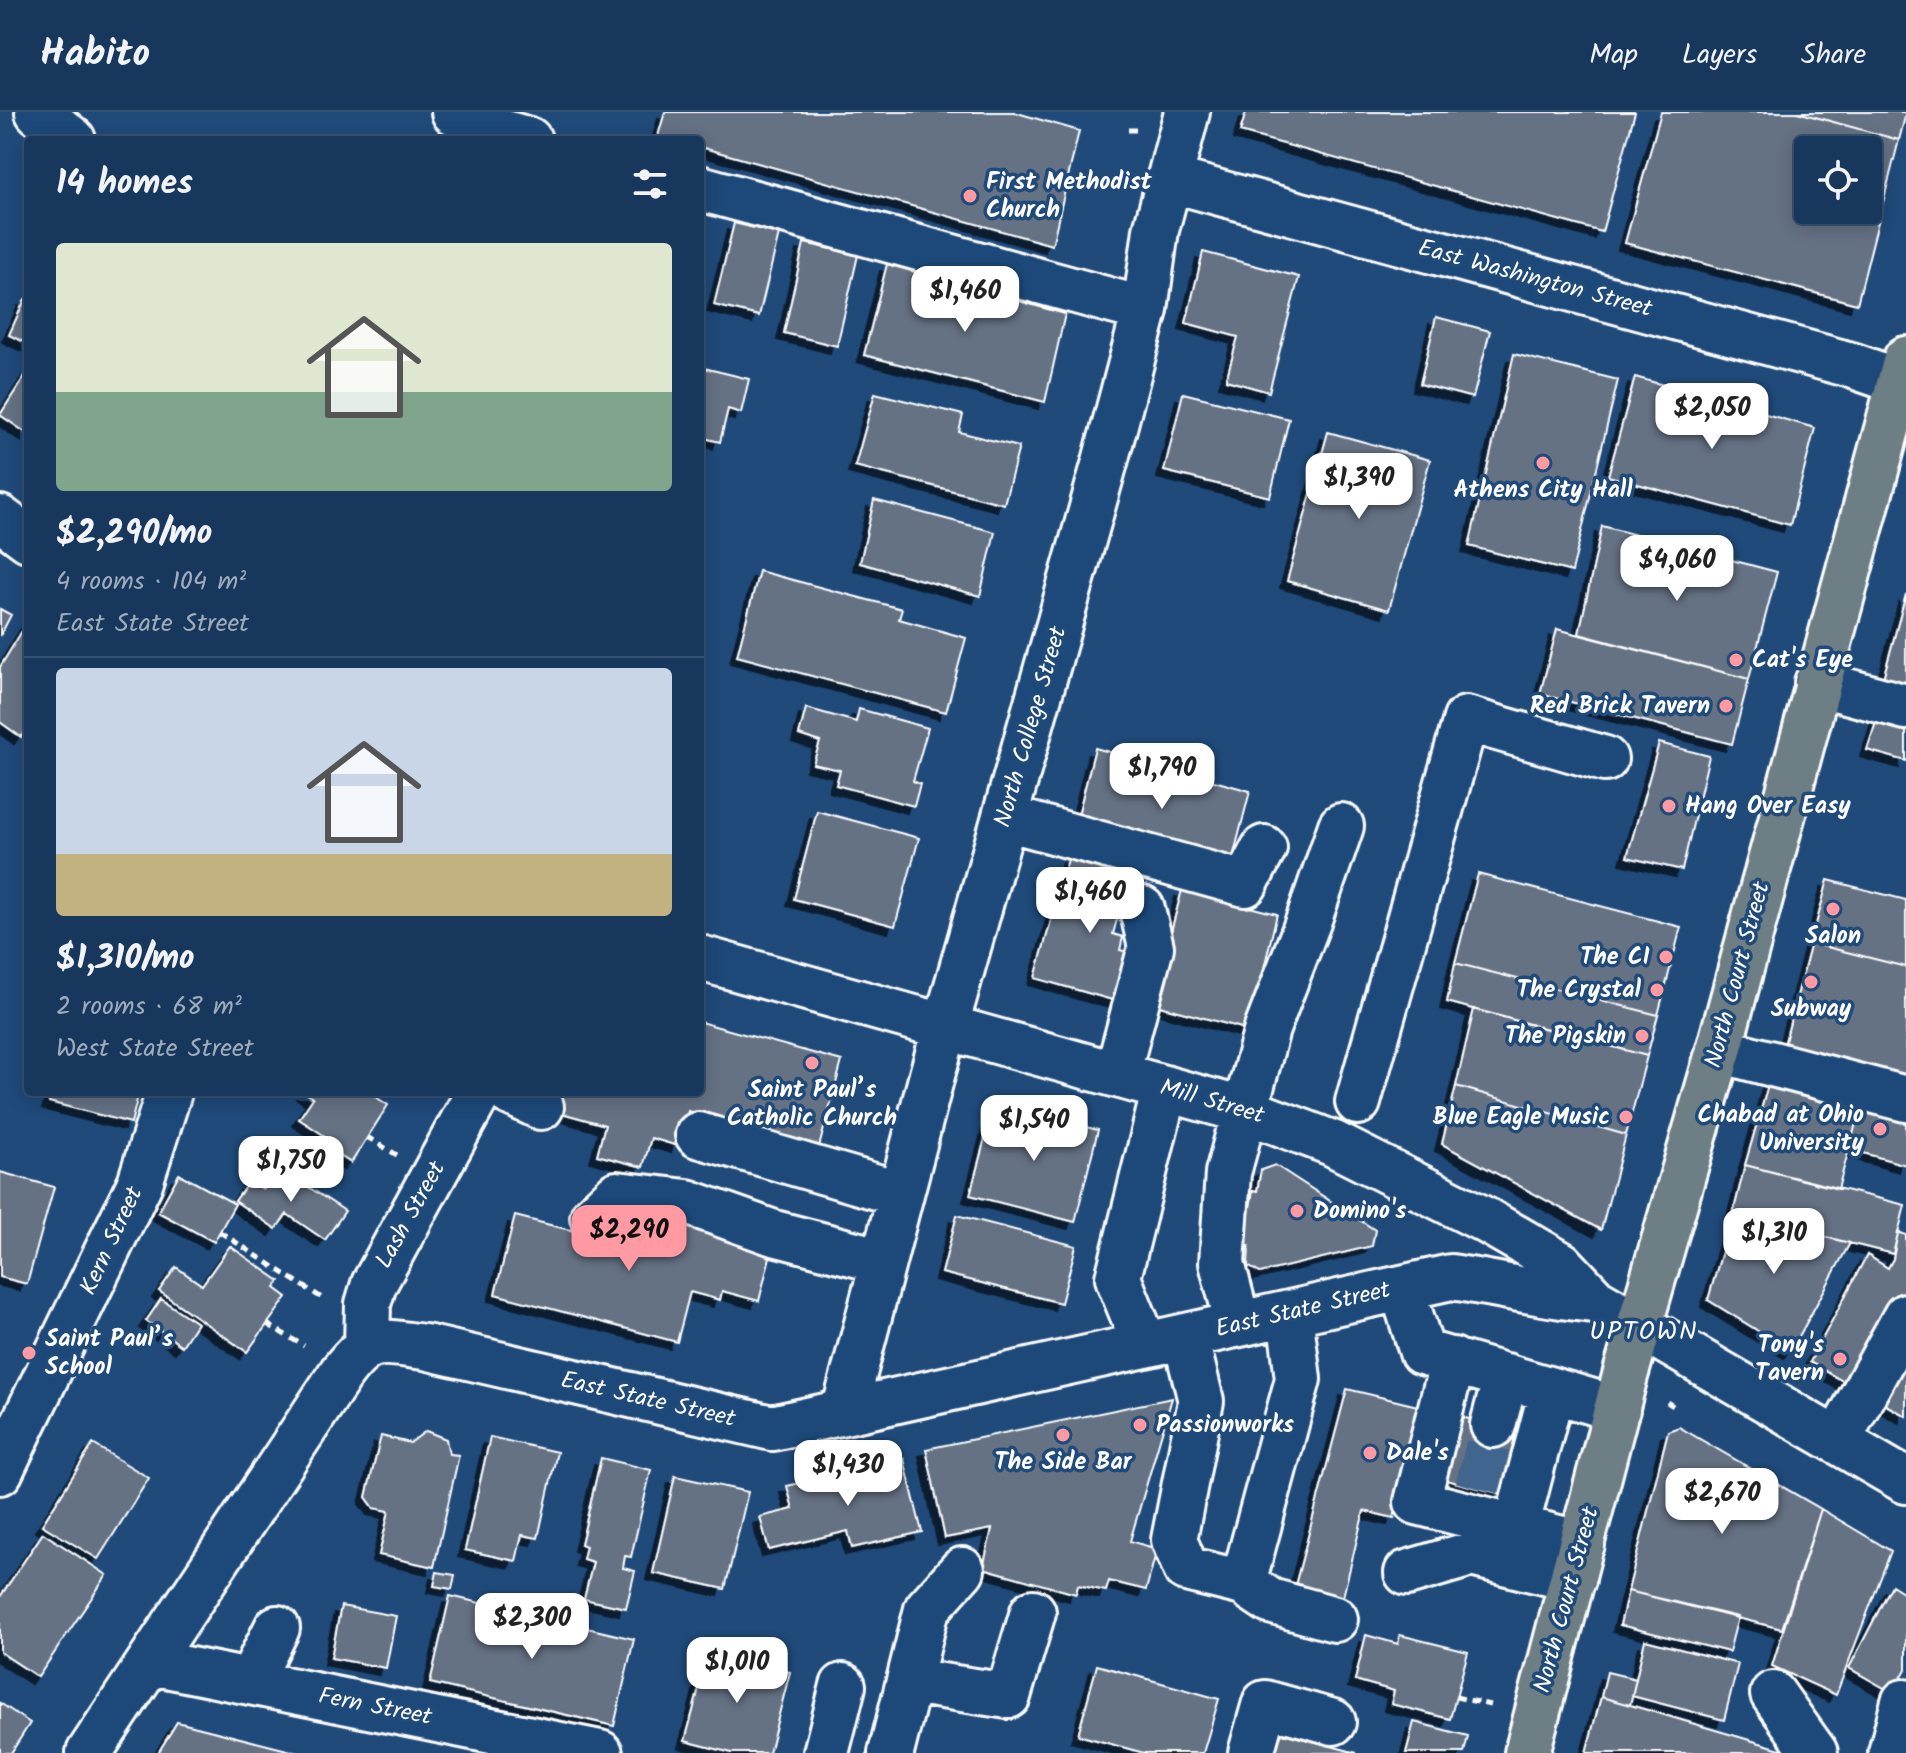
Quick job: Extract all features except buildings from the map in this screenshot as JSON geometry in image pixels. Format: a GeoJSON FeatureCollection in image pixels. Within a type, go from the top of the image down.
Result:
{"type":"FeatureCollection","features":[{"type":"Feature","properties":{"kind":"main road","name":"North Court Street"},"geometry":{"type":"LineString","coordinates":[[1527,1753],[1617,1409],[1904,375]]}},
{"type":"Feature","properties":{"kind":"street"},"geometry":{"type":"LineString","coordinates":[[38,112],[68,136]]}},
{"type":"Feature","properties":{"kind":"street"},"geometry":{"type":"LineString","coordinates":[[454,112],[515,136]]}},
{"type":"Feature","properties":{"kind":"street","name":"North College Street"},"geometry":{"type":"LineString","coordinates":[[844,1412],[901,1194],[1081,551],[1145,310],[1156,230],[1187,112]]}},
{"type":"Feature","properties":{"kind":"street","name":"East Washington Street"},"geometry":{"type":"LineString","coordinates":[[1169,179],[1851,365],[1904,375]]}},
{"type":"Feature","properties":{"kind":"street"},"geometry":{"type":"LineString","coordinates":[[704,189],[1145,310]]}},
{"type":"Feature","properties":{"kind":"street"},"geometry":{"type":"LineString","coordinates":[[0,518],[24,536]]}},
{"type":"Feature","properties":{"kind":"street"},"geometry":{"type":"LineString","coordinates":[[1817,683],[1906,707]]}},
{"type":"Feature","properties":{"kind":"street"},"geometry":{"type":"LineString","coordinates":[[1358,1102],[1466,719],[1605,759]]}},
{"type":"Feature","properties":{"kind":"street"},"geometry":{"type":"LineString","coordinates":[[1006,818],[1245,884],[1264,848]]}},
{"type":"Feature","properties":{"kind":"street"},"geometry":{"type":"LineString","coordinates":[[1238,1324],[1222,1263],[1228,1173],[1267,1029],[1341,826]]}},
{"type":"Feature","properties":{"kind":"street"},"geometry":{"type":"LineString","coordinates":[[1117,1075],[1151,947],[1142,909]]}},
{"type":"Feature","properties":{"kind":"street","name":"Mill Street"},"geometry":{"type":"LineString","coordinates":[[704,959],[1244,1110],[1332,1143],[1487,1221],[1561,1264],[1595,1300]]}},
{"type":"Feature","properties":{"kind":"street"},"geometry":{"type":"LineString","coordinates":[[1719,1050],[1906,1099]]}},
{"type":"Feature","properties":{"kind":"street"},"geometry":{"type":"LineString","coordinates":[[1165,1088],[1118,1278],[1165,1340],[1201,1401],[1174,1540],[1186,1569],[1243,1583],[1270,1601],[1335,1619]]}},
{"type":"Feature","properties":{"kind":"street","name":"Kern Street"},"geometry":{"type":"LineString","coordinates":[[0,1472],[140,1183],[168,1096]]}},
{"type":"Feature","properties":{"kind":"street","name":"Lash Street"},"geometry":{"type":"LineString","coordinates":[[367,1345],[368,1304],[374,1284],[477,1096]]}},
{"type":"Feature","properties":{"kind":"street"},"geometry":{"type":"LineString","coordinates":[[698,1135],[901,1194]]}},
{"type":"Feature","properties":{"kind":"street"},"geometry":{"type":"LineString","coordinates":[[593,1217],[617,1194],[687,1202],[774,1233],[883,1261]]}},
{"type":"Feature","properties":{"kind":"street","name":"East State Street"},"geometry":{"type":"LineString","coordinates":[[367,1345],[378,1342],[425,1347],[772,1428],[1451,1277],[1595,1300],[1906,1481]]}},
{"type":"Feature","properties":{"kind":"street"},"geometry":{"type":"LineString","coordinates":[[1402,1288],[1422,1352],[1617,1409]]}},
{"type":"Feature","properties":{"kind":"street"},"geometry":{"type":"LineString","coordinates":[[1243,1583],[1298,1379],[1290,1313]]}},
{"type":"Feature","properties":{"kind":"street"},"geometry":{"type":"LineString","coordinates":[[1838,1440],[1906,1316]]}},
{"type":"Feature","properties":{"kind":"street"},"geometry":{"type":"LineString","coordinates":[[89,1753],[316,1410],[355,1355],[367,1345]]}},
{"type":"Feature","properties":{"kind":"street"},"geometry":{"type":"LineString","coordinates":[[1453,1360],[1417,1502],[1516,1528],[1577,1562]]}},
{"type":"Feature","properties":{"kind":"street"},"geometry":{"type":"LineString","coordinates":[[1493,1425],[1506,1376]]}},
{"type":"Feature","properties":{"kind":"street"},"geometry":{"type":"LineString","coordinates":[[1516,1528],[1552,1390]]}},
{"type":"Feature","properties":{"kind":"street"},"geometry":{"type":"LineString","coordinates":[[1473,1519],[1577,1562]]}},
{"type":"Feature","properties":{"kind":"street"},"geometry":{"type":"LineString","coordinates":[[1407,1573],[1473,1519]]}},
{"type":"Feature","properties":{"kind":"street"},"geometry":{"type":"LineString","coordinates":[[891,1753],[927,1609],[962,1570]]}},
{"type":"Feature","properties":{"kind":"street"},"geometry":{"type":"LineString","coordinates":[[909,1681],[1008,1696],[1033,1612]]}},
{"type":"Feature","properties":{"kind":"street"},"geometry":{"type":"LineString","coordinates":[[250,1682],[277,1628]]}},
{"type":"Feature","properties":{"kind":"street","name":"Fern Street"},"geometry":{"type":"LineString","coordinates":[[151,1662],[250,1682],[408,1733],[600,1753]]}},
{"type":"Feature","properties":{"kind":"street"},"geometry":{"type":"LineString","coordinates":[[826,1753],[843,1686]]}},
{"type":"Feature","properties":{"kind":"street"},"geometry":{"type":"LineString","coordinates":[[1773,1694],[1815,1753]]}},
{"type":"Feature","properties":{"kind":"street"},"geometry":{"type":"LineString","coordinates":[[1891,1753],[1904,1702]]}},
{"type":"Feature","properties":{"kind":"street"},"geometry":{"type":"LineString","coordinates":[[1251,1753],[1265,1703],[1333,1722]]}},
{"type":"Feature","properties":{"kind":"path"},"geometry":{"type":"LineString","coordinates":[[367,1137],[381,1145]]}},
{"type":"Feature","properties":{"kind":"path"},"geometry":{"type":"LineString","coordinates":[[220,1232],[330,1302]]}},
{"type":"Feature","properties":{"kind":"path"},"geometry":{"type":"LineString","coordinates":[[267,1324],[304,1346]]}},
{"type":"Feature","properties":{"kind":"path"},"geometry":{"type":"LineString","coordinates":[[1667,1402],[1673,1406]]}},
{"type":"Feature","properties":{"kind":"path"},"geometry":{"type":"LineString","coordinates":[[1456,1697],[1490,1705]]}},
{"type":"Feature","properties":{"kind":"tunnel"},"geometry":{"type":"LineString","coordinates":[[1477,1488],[1493,1425]]}},
{"type":"Feature","properties":{"kind":"place","name":"First Methodist Church"},"geometry":{"type":"Point","coordinates":[970,196]}},
{"type":"Feature","properties":{"kind":"place","name":"Athens City Hall"},"geometry":{"type":"Point","coordinates":[1543,463]}},
{"type":"Feature","properties":{"kind":"place","name":"Cat's Eye"},"geometry":{"type":"Point","coordinates":[1736,660]}},
{"type":"Feature","properties":{"kind":"place","name":"Red Brick Tavern"},"geometry":{"type":"Point","coordinates":[1726,706]}},
{"type":"Feature","properties":{"kind":"place","name":"Hang Over Easy"},"geometry":{"type":"Point","coordinates":[1669,806]}},
{"type":"Feature","properties":{"kind":"place","name":"Salon"},"geometry":{"type":"Point","coordinates":[1833,909]}},
{"type":"Feature","properties":{"kind":"place","name":"The CI"},"geometry":{"type":"Point","coordinates":[1666,957]}},
{"type":"Feature","properties":{"kind":"place","name":"Subway"},"geometry":{"type":"Point","coordinates":[1811,982]}},
{"type":"Feature","properties":{"kind":"place","name":"The Crystal"},"geometry":{"type":"Point","coordinates":[1657,990]}},
{"type":"Feature","properties":{"kind":"place","name":"The Pigskin"},"geometry":{"type":"Point","coordinates":[1642,1036]}},
{"type":"Feature","properties":{"kind":"place","name":"Saint Paul’s Catholic Church"},"geometry":{"type":"Point","coordinates":[812,1063]}},
{"type":"Feature","properties":{"kind":"place","name":"Blue Eagle Music"},"geometry":{"type":"Point","coordinates":[1626,1117]}},
{"type":"Feature","properties":{"kind":"place","name":"Chabad at Ohio University"},"geometry":{"type":"Point","coordinates":[1880,1129]}},
{"type":"Feature","properties":{"kind":"place","name":"Domino's"},"geometry":{"type":"Point","coordinates":[1297,1211]}},
{"type":"Feature","properties":{"kind":"place","name":"Saint Paul’s School"},"geometry":{"type":"Point","coordinates":[29,1353]}},
{"type":"Feature","properties":{"kind":"place","name":"Tony's Tavern"},"geometry":{"type":"Point","coordinates":[1840,1359]}},
{"type":"Feature","properties":{"kind":"place","name":"Passionworks"},"geometry":{"type":"Point","coordinates":[1140,1425]}},
{"type":"Feature","properties":{"kind":"place","name":"The Side Bar"},"geometry":{"type":"Point","coordinates":[1063,1435]}},
{"type":"Feature","properties":{"kind":"place","name":"Dale's"},"geometry":{"type":"Point","coordinates":[1370,1453]}},
{"type":"Feature","properties":{"kind":"district","name":"UPTOWN"},"geometry":{"type":"Point","coordinates":[1644,1332]}}]}
